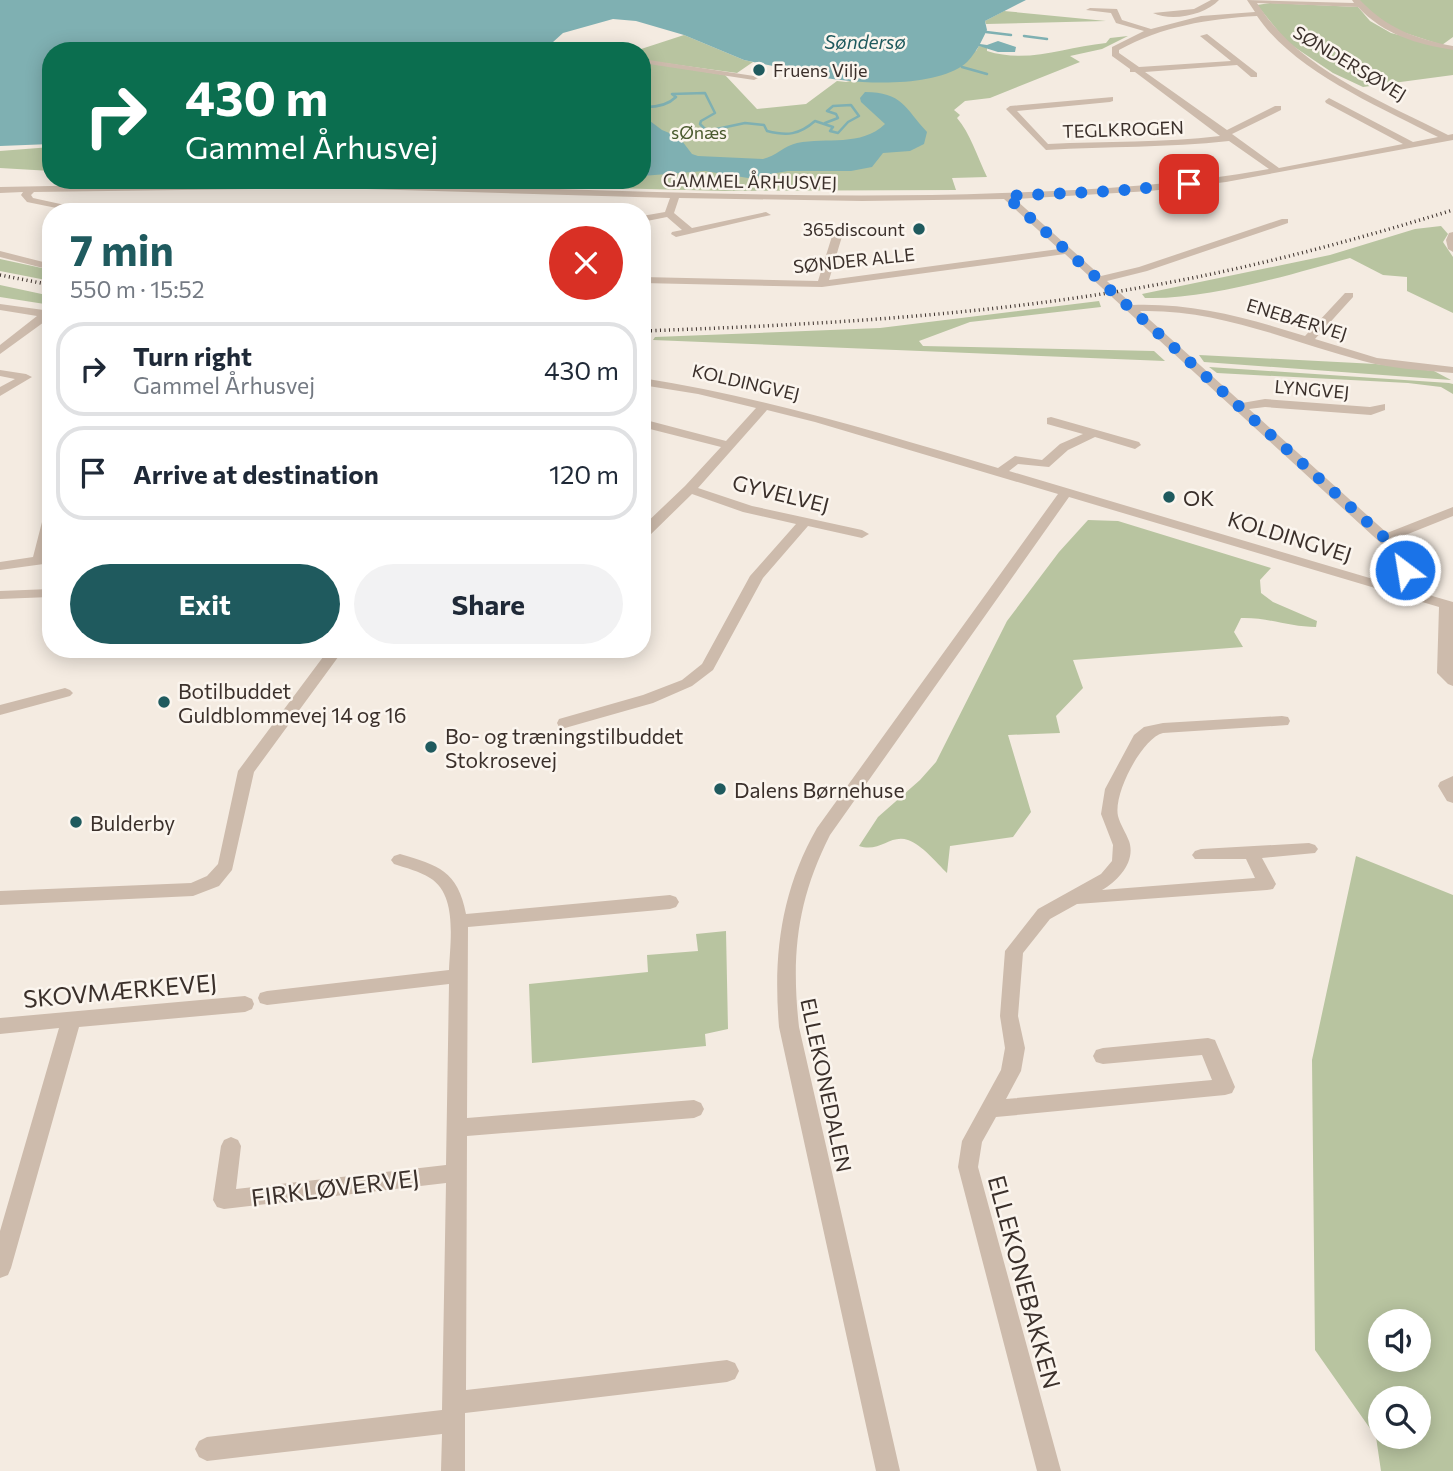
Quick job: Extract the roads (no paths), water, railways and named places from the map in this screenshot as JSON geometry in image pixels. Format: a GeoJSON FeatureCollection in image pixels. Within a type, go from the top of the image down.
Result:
{"type":"FeatureCollection","features":[{"type":"Feature","properties":{"kind":"street"},"geometry":{"type":"LineString","coordinates":[[1157,13],[1188,12],[1206,8],[1215,0]]}},
{"type":"Feature","properties":{"kind":"street"},"geometry":{"type":"LineString","coordinates":[[1252,0],[1358,2],[1375,21],[1391,31],[1453,48]]}},
{"type":"Feature","properties":{"kind":"street","name":"SØNDERSØVEJ"},"geometry":{"type":"LineString","coordinates":[[1252,0],[1257,14],[1277,37],[1316,65],[1449,138]]}},
{"type":"Feature","properties":{"kind":"street"},"geometry":{"type":"LineString","coordinates":[[1090,10],[1114,11],[1119,21],[1148,30]]}},
{"type":"Feature","properties":{"kind":"street"},"geometry":{"type":"LineString","coordinates":[[1188,12],[1201,19]]}},
{"type":"Feature","properties":{"kind":"street"},"geometry":{"type":"LineString","coordinates":[[1257,14],[1175,22],[1148,30],[1115,49],[1118,58],[1133,70],[1276,170]]}},
{"type":"Feature","properties":{"kind":"street"},"geometry":{"type":"LineString","coordinates":[[1204,36],[1254,75]]}},
{"type":"Feature","properties":{"kind":"street"},"geometry":{"type":"LineString","coordinates":[[651,62],[754,78]]}},
{"type":"Feature","properties":{"kind":"street"},"geometry":{"type":"LineString","coordinates":[[1133,70],[1238,62]]}},
{"type":"Feature","properties":{"kind":"street","name":"TEGLKROGEN"},"geometry":{"type":"LineString","coordinates":[[1110,99],[1010,109],[1046,147],[1168,145],[1227,137]]}},
{"type":"Feature","properties":{"kind":"street"},"geometry":{"type":"LineString","coordinates":[[1329,101],[1412,145]]}},
{"type":"Feature","properties":{"kind":"street"},"geometry":{"type":"LineString","coordinates":[[1227,137],[1278,108]]}},
{"type":"Feature","properties":{"kind":"street","name":"GAMMEL ÅRHUSVEJ"},"geometry":{"type":"LineString","coordinates":[[472,189],[824,198],[1006,196],[1163,187],[1276,170],[1449,138]]}},
{"type":"Feature","properties":{"kind":"street"},"geometry":{"type":"LineString","coordinates":[[31,189],[26,195],[30,200],[46,203]]}},
{"type":"Feature","properties":{"kind":"street","name":"GAMMEL ÅRHUSVEJ"},"geometry":{"type":"LineString","coordinates":[[0,190],[42,189]]}},
{"type":"Feature","properties":{"kind":"street"},"geometry":{"type":"LineString","coordinates":[[668,214],[675,196]]}},
{"type":"Feature","properties":{"kind":"street","name":"LYNGVEJ"},"geometry":{"type":"LineString","coordinates":[[1006,196],[1385,538],[1395,550],[1405,570],[1408,593]]}},
{"type":"Feature","properties":{"kind":"street"},"geometry":{"type":"LineString","coordinates":[[651,217],[668,214],[690,231]]}},
{"type":"Feature","properties":{"kind":"street"},"geometry":{"type":"LineString","coordinates":[[676,234],[766,215]]}},
{"type":"Feature","properties":{"kind":"street"},"geometry":{"type":"LineString","coordinates":[[1100,280],[1143,269],[1285,221]]}},
{"type":"Feature","properties":{"kind":"street"},"geometry":{"type":"LineString","coordinates":[[822,284],[838,233]]}},
{"type":"Feature","properties":{"kind":"street"},"geometry":{"type":"LineString","coordinates":[[1453,234],[1453,248]]}},
{"type":"Feature","properties":{"kind":"street","name":"SØNDER ALLE"},"geometry":{"type":"LineString","coordinates":[[651,280],[822,284],[1068,251]]}},
{"type":"Feature","properties":{"kind":"street"},"geometry":{"type":"LineString","coordinates":[[0,254],[42,265]]}},
{"type":"Feature","properties":{"kind":"street"},"geometry":{"type":"LineString","coordinates":[[1308,340],[1349,295]]}},
{"type":"Feature","properties":{"kind":"street"},"geometry":{"type":"LineString","coordinates":[[0,307],[42,313]]}},
{"type":"Feature","properties":{"kind":"street","name":"ENEBÆRVEJ"},"geometry":{"type":"LineString","coordinates":[[1131,308],[1190,308],[1233,317],[1368,359],[1453,370]]}},
{"type":"Feature","properties":{"kind":"street"},"geometry":{"type":"LineString","coordinates":[[0,351],[42,319]]}},
{"type":"Feature","properties":{"kind":"street"},"geometry":{"type":"LineString","coordinates":[[0,373],[26,377],[0,392]]}},
{"type":"Feature","properties":{"kind":"street","name":"KOLDINGVEJ"},"geometry":{"type":"LineString","coordinates":[[651,383],[765,405],[1001,472],[1449,606],[1444,673],[1453,681]]}},
{"type":"Feature","properties":{"kind":"street","name":"LYNGVEJ"},"geometry":{"type":"LineString","coordinates":[[1239,407],[1265,403],[1371,411],[1381,407]]}},
{"type":"Feature","properties":{"kind":"street"},"geometry":{"type":"LineString","coordinates":[[651,526],[690,489],[765,405]]}},
{"type":"Feature","properties":{"kind":"street"},"geometry":{"type":"LineString","coordinates":[[1051,421],[1135,445]]}},
{"type":"Feature","properties":{"kind":"street"},"geometry":{"type":"LineString","coordinates":[[651,425],[729,445]]}},
{"type":"Feature","properties":{"kind":"street"},"geometry":{"type":"LineString","coordinates":[[1001,472],[1015,460],[1049,462],[1065,447],[1095,433]]}},
{"type":"Feature","properties":{"kind":"street","name":"GYVELVEJ"},"geometry":{"type":"LineString","coordinates":[[690,489],[748,509],[863,534]]}},
{"type":"Feature","properties":{"kind":"street","name":"ELLEKONEDALEN"},"geometry":{"type":"LineString","coordinates":[[888,1471],[789,1027],[783,980],[785,942],[794,900],[811,853],[823,832],[1066,492]]}},
{"type":"Feature","properties":{"kind":"street"},"geometry":{"type":"LineString","coordinates":[[1385,538],[1453,511]]}},
{"type":"Feature","properties":{"kind":"street"},"geometry":{"type":"LineString","coordinates":[[565,723],[648,699],[687,683],[708,667],[757,576],[805,522]]}},
{"type":"Feature","properties":{"kind":"street"},"geometry":{"type":"LineString","coordinates":[[0,566],[42,559]]}},
{"type":"Feature","properties":{"kind":"street"},"geometry":{"type":"LineString","coordinates":[[0,595],[42,593]]}},
{"type":"Feature","properties":{"kind":"street"},"geometry":{"type":"LineString","coordinates":[[0,898],[193,889],[214,881],[226,866],[246,771],[330,658]]}},
{"type":"Feature","properties":{"kind":"street"},"geometry":{"type":"LineString","coordinates":[[0,710],[65,693]]}},
{"type":"Feature","properties":{"kind":"street","name":"ELLEKONEBAKKEN"},"geometry":{"type":"LineString","coordinates":[[1049,1471],[968,1167],[972,1141],[1011,1071],[1015,1048],[1009,1016],[1014,951],[1044,915],[1107,879],[1120,863],[1122,845],[1110,814],[1113,789],[1140,739],[1150,731],[1163,728],[1282,721]]}},
{"type":"Feature","properties":{"kind":"street"},"geometry":{"type":"LineString","coordinates":[[1453,782],[1446,786],[1453,797]]}},
{"type":"Feature","properties":{"kind":"street"},"geometry":{"type":"LineString","coordinates":[[1201,855],[1309,849]]}},
{"type":"Feature","properties":{"kind":"street","name":"ELLEKONEBAKKEN"},"geometry":{"type":"LineString","coordinates":[[1071,899],[1267,884],[1251,852]]}},
{"type":"Feature","properties":{"kind":"street"},"geometry":{"type":"LineString","coordinates":[[400,860],[433,869],[454,891],[459,921],[453,1471]]}},
{"type":"Feature","properties":{"kind":"street"},"geometry":{"type":"LineString","coordinates":[[459,921],[670,902]]}},
{"type":"Feature","properties":{"kind":"street"},"geometry":{"type":"LineString","coordinates":[[267,998],[459,976]]}},
{"type":"Feature","properties":{"kind":"street","name":"SKOVMÆRKEVEJ"},"geometry":{"type":"LineString","coordinates":[[0,1026],[245,1004]]}},
{"type":"Feature","properties":{"kind":"street"},"geometry":{"type":"LineString","coordinates":[[0,1268],[71,1021]]}},
{"type":"Feature","properties":{"kind":"street"},"geometry":{"type":"LineString","coordinates":[[990,1109],[1225,1087],[1208,1046],[1103,1056]]}},
{"type":"Feature","properties":{"kind":"street"},"geometry":{"type":"LineString","coordinates":[[456,1128],[694,1109]]}},
{"type":"Feature","properties":{"kind":"street","name":"FIRKLØVERVEJ"},"geometry":{"type":"LineString","coordinates":[[231,1146],[224,1200],[457,1173]]}},
{"type":"Feature","properties":{"kind":"street"},"geometry":{"type":"LineString","coordinates":[[207,1449],[727,1371]]}},
{"type":"Feature","properties":{"kind":"water","name":"Søndersø"},"geometry":{"type":"Polygon","coordinates":[[[0,0],[1026,0],[985,21],[987,30],[980,44],[987,45],[998,41],[1016,47],[1015,52],[998,52],[979,46],[965,64],[947,73],[929,78],[888,82],[846,81],[811,75],[809,71],[744,60],[684,35],[636,21],[613,19],[563,33],[553,42],[42,42],[42,144],[0,146],[0,0]]]}},
{"type":"Feature","properties":{"kind":"water"},"geometry":{"type":"Polygon","coordinates":[[[865,92],[877,93],[902,103],[927,132],[924,144],[910,151],[883,153],[872,167],[851,171],[788,171],[748,178],[705,171],[651,175],[651,122],[679,137],[692,154],[698,156],[763,159],[797,143],[855,139],[876,131],[885,124],[860,98],[865,92]]]}},
{"type":"Feature","properties":{"kind":"waterway"},"geometry":{"type":"LineString","coordinates":[[986,32],[1011,35]]}},
{"type":"Feature","properties":{"kind":"waterway"},"geometry":{"type":"LineString","coordinates":[[1024,36],[1047,39]]}},
{"type":"Feature","properties":{"kind":"waterway"},"geometry":{"type":"LineString","coordinates":[[962,67],[987,74]]}},
{"type":"Feature","properties":{"kind":"waterway"},"geometry":{"type":"LineString","coordinates":[[651,107],[673,100],[676,97],[672,94],[705,93],[715,113],[701,121],[700,124],[707,131],[745,123],[764,125],[767,131],[787,134],[798,132],[815,121],[833,127],[830,131],[838,133],[848,122],[859,116],[851,105],[833,106],[827,111],[836,114],[838,118],[825,123]]}},
{"type":"Feature","properties":{"kind":"railway"},"geometry":{"type":"LineString","coordinates":[[651,331],[770,326],[963,312],[1091,296],[1193,278],[1268,261],[1453,210]]}},
{"type":"Feature","properties":{"kind":"railway"},"geometry":{"type":"LineString","coordinates":[[0,275],[42,283]]}},
{"type":"Feature","properties":{"kind":"place","name":"Fruens Vilje"},"geometry":{"type":"Point","coordinates":[759,70]}},
{"type":"Feature","properties":{"kind":"place","name":"365discount"},"geometry":{"type":"Point","coordinates":[919,229]}},
{"type":"Feature","properties":{"kind":"place","name":"OK"},"geometry":{"type":"Point","coordinates":[1169,497]}},
{"type":"Feature","properties":{"kind":"place","name":"Botilbuddet Guldblommevej 14 og 16"},"geometry":{"type":"Point","coordinates":[164,702]}},
{"type":"Feature","properties":{"kind":"place","name":"Bo- og træningstilbuddet Stokrosevej"},"geometry":{"type":"Point","coordinates":[431,747]}},
{"type":"Feature","properties":{"kind":"place","name":"Dalens Børnehuse"},"geometry":{"type":"Point","coordinates":[720,789]}},
{"type":"Feature","properties":{"kind":"place","name":"Bulderby"},"geometry":{"type":"Point","coordinates":[76,822]}},
{"type":"Feature","properties":{"kind":"park label","name":"sØnæs"},"geometry":{"type":"Point","coordinates":[699,132]}}]}
